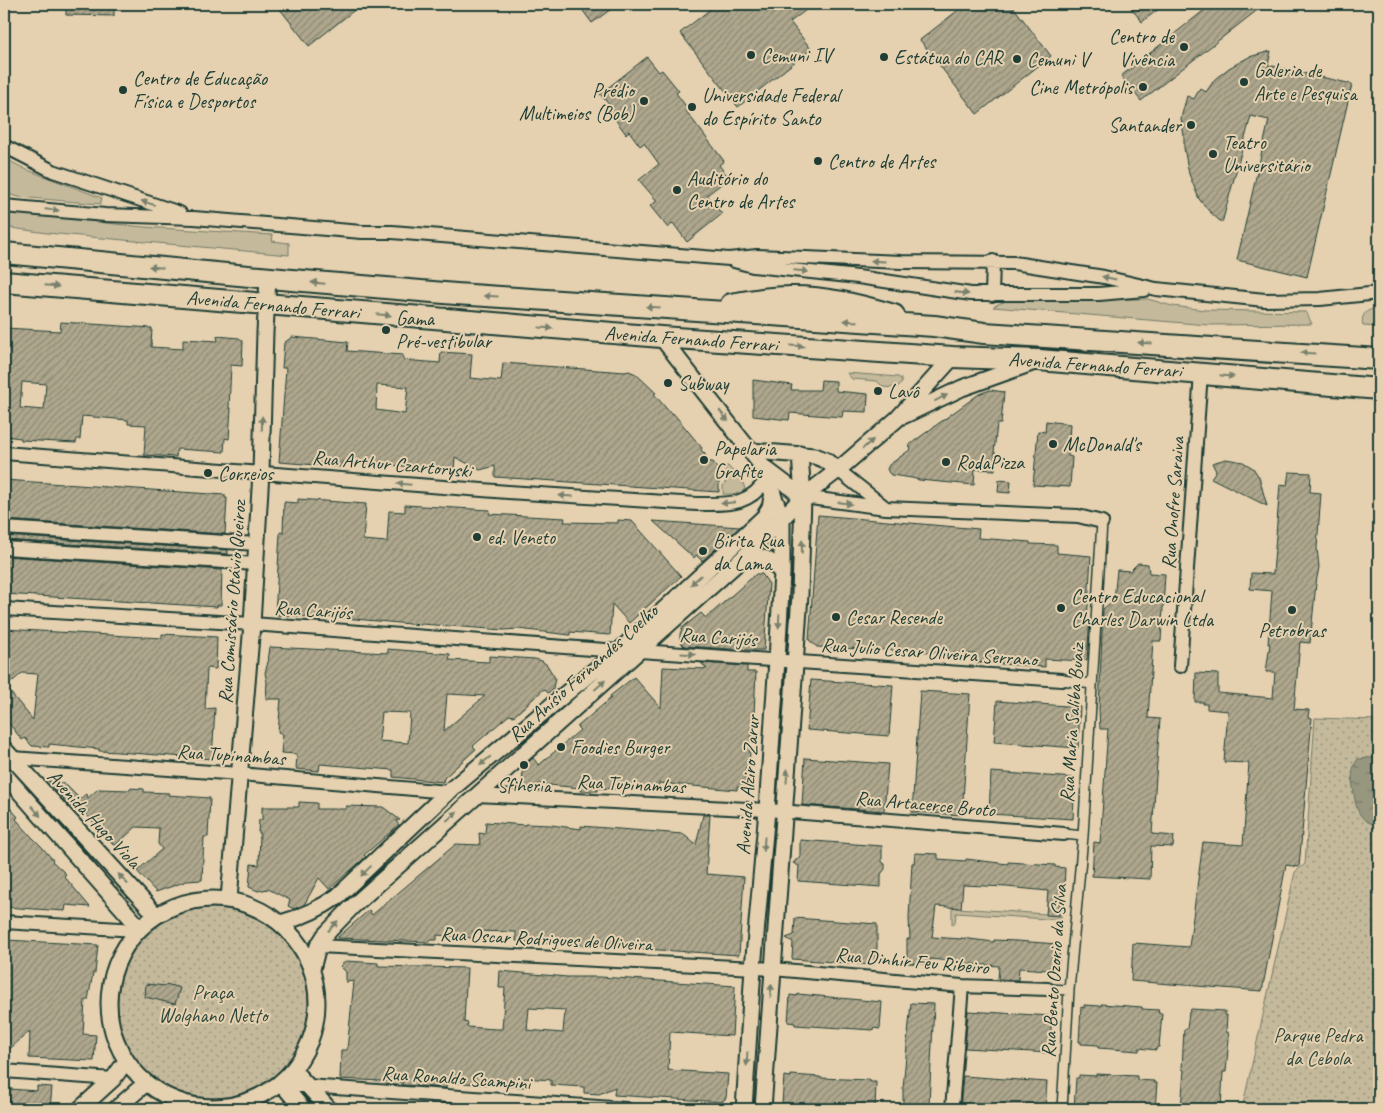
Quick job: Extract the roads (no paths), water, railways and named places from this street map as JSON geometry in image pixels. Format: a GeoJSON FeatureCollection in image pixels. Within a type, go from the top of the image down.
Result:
{"type":"FeatureCollection","features":[{"type":"Feature","properties":{"kind":"main road","name":"Avenida Fernando Ferrari"},"geometry":{"type":"LineString","coordinates":[[4,253],[456,294],[702,310],[762,299],[788,297],[820,298],[856,304],[934,326],[984,333],[1379,358]]}},
{"type":"Feature","properties":{"kind":"main road","name":"Avenida Fernando Ferrari"},"geometry":{"type":"LineString","coordinates":[[4,282],[661,338],[1039,360],[1379,388]]}},
{"type":"Feature","properties":{"kind":"main road"},"geometry":{"type":"LineString","coordinates":[[934,326],[950,340],[953,356]]}},
{"type":"Feature","properties":{"kind":"street"},"geometry":{"type":"LineString","coordinates":[[4,146],[53,171],[194,218]]}},
{"type":"Feature","properties":{"kind":"street"},"geometry":{"type":"LineString","coordinates":[[4,206],[105,215],[194,218],[362,232],[392,232],[729,259],[757,256],[902,262],[993,261],[1104,277],[1156,289],[1265,300],[1320,299],[1379,293]]}},
{"type":"Feature","properties":{"kind":"street"},"geometry":{"type":"LineString","coordinates":[[729,259],[753,266],[850,276],[971,294],[1099,294],[1156,289]]}},
{"type":"Feature","properties":{"kind":"street"},"geometry":{"type":"LineString","coordinates":[[992,295],[993,261]]}},
{"type":"Feature","properties":{"kind":"street"},"geometry":{"type":"LineString","coordinates":[[900,284],[902,262]]}},
{"type":"Feature","properties":{"kind":"street","name":"Rua Comissário Otávio Queiroz"},"geometry":{"type":"LineString","coordinates":[[229,899],[256,564],[268,278]]}},
{"type":"Feature","properties":{"kind":"street"},"geometry":{"type":"LineString","coordinates":[[661,338],[752,451],[765,472],[804,497],[886,508],[1078,516],[1102,522]]}},
{"type":"Feature","properties":{"kind":"street","name":"Rua Anísio Fernandes Coelho"},"geometry":{"type":"LineString","coordinates":[[312,969],[318,946],[324,935],[352,907],[743,558],[804,497],[897,419],[953,356]]}},
{"type":"Feature","properties":{"kind":"street","name":"Rua Anísio Fernandes Coelho"},"geometry":{"type":"LineString","coordinates":[[897,419],[962,388],[1039,360]]}},
{"type":"Feature","properties":{"kind":"street","name":"Rua Onofre Saraiva"},"geometry":{"type":"LineString","coordinates":[[1180,666],[1201,373]]}},
{"type":"Feature","properties":{"kind":"street"},"geometry":{"type":"LineString","coordinates":[[752,451],[800,454],[815,456],[825,460],[886,508]]}},
{"type":"Feature","properties":{"kind":"street","name":"Rua Arthur Czartoryski"},"geometry":{"type":"LineString","coordinates":[[4,453],[508,492],[705,504],[741,502],[762,488],[765,472]]}},
{"type":"Feature","properties":{"kind":"street","name":"Avenida Alziro Zarur"},"geometry":{"type":"LineString","coordinates":[[763,1109],[800,595],[804,497],[800,454]]}},
{"type":"Feature","properties":{"kind":"street","name":"Avenida Alziro Zarur"},"geometry":{"type":"LineString","coordinates":[[744,1109],[753,968],[767,810],[782,572],[782,518],[765,472]]}},
{"type":"Feature","properties":{"kind":"street","name":"Rua Anísio Fernandes Coelho"},"geometry":{"type":"LineString","coordinates":[[281,924],[315,911],[338,896],[448,792],[619,651],[764,517],[770,507],[773,493]]}},
{"type":"Feature","properties":{"kind":"street","name":"Rua Maria Saliba Buaiz"},"geometry":{"type":"LineString","coordinates":[[1083,836],[1102,522]]}},
{"type":"Feature","properties":{"kind":"street"},"geometry":{"type":"LineString","coordinates":[[4,528],[257,544]]}},
{"type":"Feature","properties":{"kind":"street"},"geometry":{"type":"LineString","coordinates":[[4,548],[256,564]]}},
{"type":"Feature","properties":{"kind":"street"},"geometry":{"type":"LineString","coordinates":[[743,558],[763,557],[770,560],[782,572]]}},
{"type":"Feature","properties":{"kind":"street","name":"Rua Carijós"},"geometry":{"type":"LineString","coordinates":[[4,609],[252,624],[619,651]]}},
{"type":"Feature","properties":{"kind":"street","name":"Rua Carijós"},"geometry":{"type":"LineString","coordinates":[[640,651],[794,662]]}},
{"type":"Feature","properties":{"kind":"street","name":"Rua Julio Cesar Oliveira Serrano"},"geometry":{"type":"LineString","coordinates":[[794,662],[1062,680]]}},
{"type":"Feature","properties":{"kind":"street"},"geometry":{"type":"LineString","coordinates":[[1062,680],[1092,684]]}},
{"type":"Feature","properties":{"kind":"street"},"geometry":{"type":"LineString","coordinates":[[564,695],[574,708]]}},
{"type":"Feature","properties":{"kind":"street"},"geometry":{"type":"LineString","coordinates":[[540,716],[550,730]]}},
{"type":"Feature","properties":{"kind":"street","name":"Rua Tupinambas"},"geometry":{"type":"LineString","coordinates":[[8,754],[448,792]]}},
{"type":"Feature","properties":{"kind":"street","name":"Avenida Hugo Viola"},"geometry":{"type":"LineString","coordinates":[[8,754],[156,915]]}},
{"type":"Feature","properties":{"kind":"street","name":"Avenida Hugo Viola"},"geometry":{"type":"LineString","coordinates":[[4,774],[138,929]]}},
{"type":"Feature","properties":{"kind":"street","name":"Rua Tupinambas"},"geometry":{"type":"LineString","coordinates":[[476,795],[784,812]]}},
{"type":"Feature","properties":{"kind":"street","name":"Rua Artacerce Broto"},"geometry":{"type":"LineString","coordinates":[[784,812],[1064,834]]}},
{"type":"Feature","properties":{"kind":"street"},"geometry":{"type":"LineString","coordinates":[[1064,834],[1083,836]]}},
{"type":"Feature","properties":{"kind":"street","name":"Rua Bento Ozorio da Silva"},"geometry":{"type":"LineString","coordinates":[[1062,1109],[1069,990],[1083,836]]}},
{"type":"Feature","properties":{"kind":"street"},"geometry":{"type":"LineString","coordinates":[[204,898],[229,899],[248,904],[266,912],[294,937],[305,952],[312,969],[318,996],[316,1022],[308,1048],[282,1085],[250,1101],[232,1106],[206,1109],[184,1104],[164,1096],[146,1083],[126,1061],[113,1032],[108,1001],[112,975],[122,951],[138,929],[156,915],[178,904],[204,898]]}},
{"type":"Feature","properties":{"kind":"street"},"geometry":{"type":"LineString","coordinates":[[4,922],[138,929]]}},
{"type":"Feature","properties":{"kind":"street","name":"Rua Oscar Rodrigues de Oliveira"},"geometry":{"type":"LineString","coordinates":[[318,946],[773,969]]}},
{"type":"Feature","properties":{"kind":"street","name":"Rua Dinhir Feu Ribeiro"},"geometry":{"type":"LineString","coordinates":[[773,969],[962,986],[1048,989]]}},
{"type":"Feature","properties":{"kind":"street"},"geometry":{"type":"LineString","coordinates":[[952,1109],[962,986]]}},
{"type":"Feature","properties":{"kind":"street"},"geometry":{"type":"LineString","coordinates":[[1048,989],[1069,990]]}},
{"type":"Feature","properties":{"kind":"street"},"geometry":{"type":"LineString","coordinates":[[80,1109],[114,1079],[126,1061]]}},
{"type":"Feature","properties":{"kind":"street"},"geometry":{"type":"LineString","coordinates":[[4,1070],[114,1079]]}},
{"type":"Feature","properties":{"kind":"street"},"geometry":{"type":"LineString","coordinates":[[293,1070],[329,1109]]}},
{"type":"Feature","properties":{"kind":"street"},"geometry":{"type":"LineString","coordinates":[[116,1109],[146,1083]]}},
{"type":"Feature","properties":{"kind":"street"},"geometry":{"type":"LineString","coordinates":[[282,1085],[303,1109]]}},
{"type":"Feature","properties":{"kind":"street","name":"Rua Ronaldo Scampini"},"geometry":{"type":"LineString","coordinates":[[282,1085],[626,1109]]}},
{"type":"Feature","properties":{"kind":"water"},"geometry":{"type":"Polygon","coordinates":[[[1379,757],[1379,825],[1367,822],[1360,815],[1355,800],[1352,776],[1358,759],[1379,757]]]}},
{"type":"Feature","properties":{"kind":"place","name":"Centro de Vivência"},"geometry":{"type":"Point","coordinates":[1184,47]}},
{"type":"Feature","properties":{"kind":"place","name":"Cemuni IV"},"geometry":{"type":"Point","coordinates":[751,55]}},
{"type":"Feature","properties":{"kind":"place","name":"Estátua do CAR"},"geometry":{"type":"Point","coordinates":[884,57]}},
{"type":"Feature","properties":{"kind":"place","name":"Cemuni V"},"geometry":{"type":"Point","coordinates":[1017,59]}},
{"type":"Feature","properties":{"kind":"place","name":"Galeria de Arte e Pesquisa"},"geometry":{"type":"Point","coordinates":[1244,82]}},
{"type":"Feature","properties":{"kind":"place","name":"Cine Metrópolis"},"geometry":{"type":"Point","coordinates":[1143,87]}},
{"type":"Feature","properties":{"kind":"place","name":"Centro de Educação Física e Desportos"},"geometry":{"type":"Point","coordinates":[123,90]}},
{"type":"Feature","properties":{"kind":"place","name":"Prédio Multimeios (Bob)"},"geometry":{"type":"Point","coordinates":[644,101]}},
{"type":"Feature","properties":{"kind":"place","name":"Universidade Federal do Espírito Santo"},"geometry":{"type":"Point","coordinates":[692,107]}},
{"type":"Feature","properties":{"kind":"place","name":"Santander"},"geometry":{"type":"Point","coordinates":[1191,125]}},
{"type":"Feature","properties":{"kind":"place","name":"Teatro Universitário"},"geometry":{"type":"Point","coordinates":[1213,154]}},
{"type":"Feature","properties":{"kind":"place","name":"Centro de Artes"},"geometry":{"type":"Point","coordinates":[818,161]}},
{"type":"Feature","properties":{"kind":"place","name":"Auditório do Centro de Artes"},"geometry":{"type":"Point","coordinates":[677,190]}},
{"type":"Feature","properties":{"kind":"place","name":"Gama Pré-vestibular"},"geometry":{"type":"Point","coordinates":[386,330]}},
{"type":"Feature","properties":{"kind":"place","name":"Subway"},"geometry":{"type":"Point","coordinates":[668,383]}},
{"type":"Feature","properties":{"kind":"place","name":"Lavô"},"geometry":{"type":"Point","coordinates":[878,391]}},
{"type":"Feature","properties":{"kind":"place","name":"McDonald's"},"geometry":{"type":"Point","coordinates":[1053,444]}},
{"type":"Feature","properties":{"kind":"place","name":"Papelaria Grafite"},"geometry":{"type":"Point","coordinates":[704,460]}},
{"type":"Feature","properties":{"kind":"place","name":"RodaPizza"},"geometry":{"type":"Point","coordinates":[946,462]}},
{"type":"Feature","properties":{"kind":"place","name":"Correios"},"geometry":{"type":"Point","coordinates":[208,473]}},
{"type":"Feature","properties":{"kind":"place","name":"ed. Veneto"},"geometry":{"type":"Point","coordinates":[477,537]}},
{"type":"Feature","properties":{"kind":"place","name":"Birita Rua da Lama"},"geometry":{"type":"Point","coordinates":[703,551]}},
{"type":"Feature","properties":{"kind":"place","name":"Centro Educacional Charles Darwin Ltda"},"geometry":{"type":"Point","coordinates":[1061,608]}},
{"type":"Feature","properties":{"kind":"place","name":"Petrobras"},"geometry":{"type":"Point","coordinates":[1292,610]}},
{"type":"Feature","properties":{"kind":"place","name":"Cesar Resende"},"geometry":{"type":"Point","coordinates":[836,617]}},
{"type":"Feature","properties":{"kind":"place","name":"Foodies Burger"},"geometry":{"type":"Point","coordinates":[561,747]}},
{"type":"Feature","properties":{"kind":"place","name":"Sfiheria"},"geometry":{"type":"Point","coordinates":[524,765]}},
{"type":"Feature","properties":{"kind":"park label","name":"Praça Wolghano Netto"},"geometry":{"type":"Point","coordinates":[213,1004]}},
{"type":"Feature","properties":{"kind":"park label","name":"Parque Pedra da Cebola"},"geometry":{"type":"Point","coordinates":[1318,1046]}}]}
